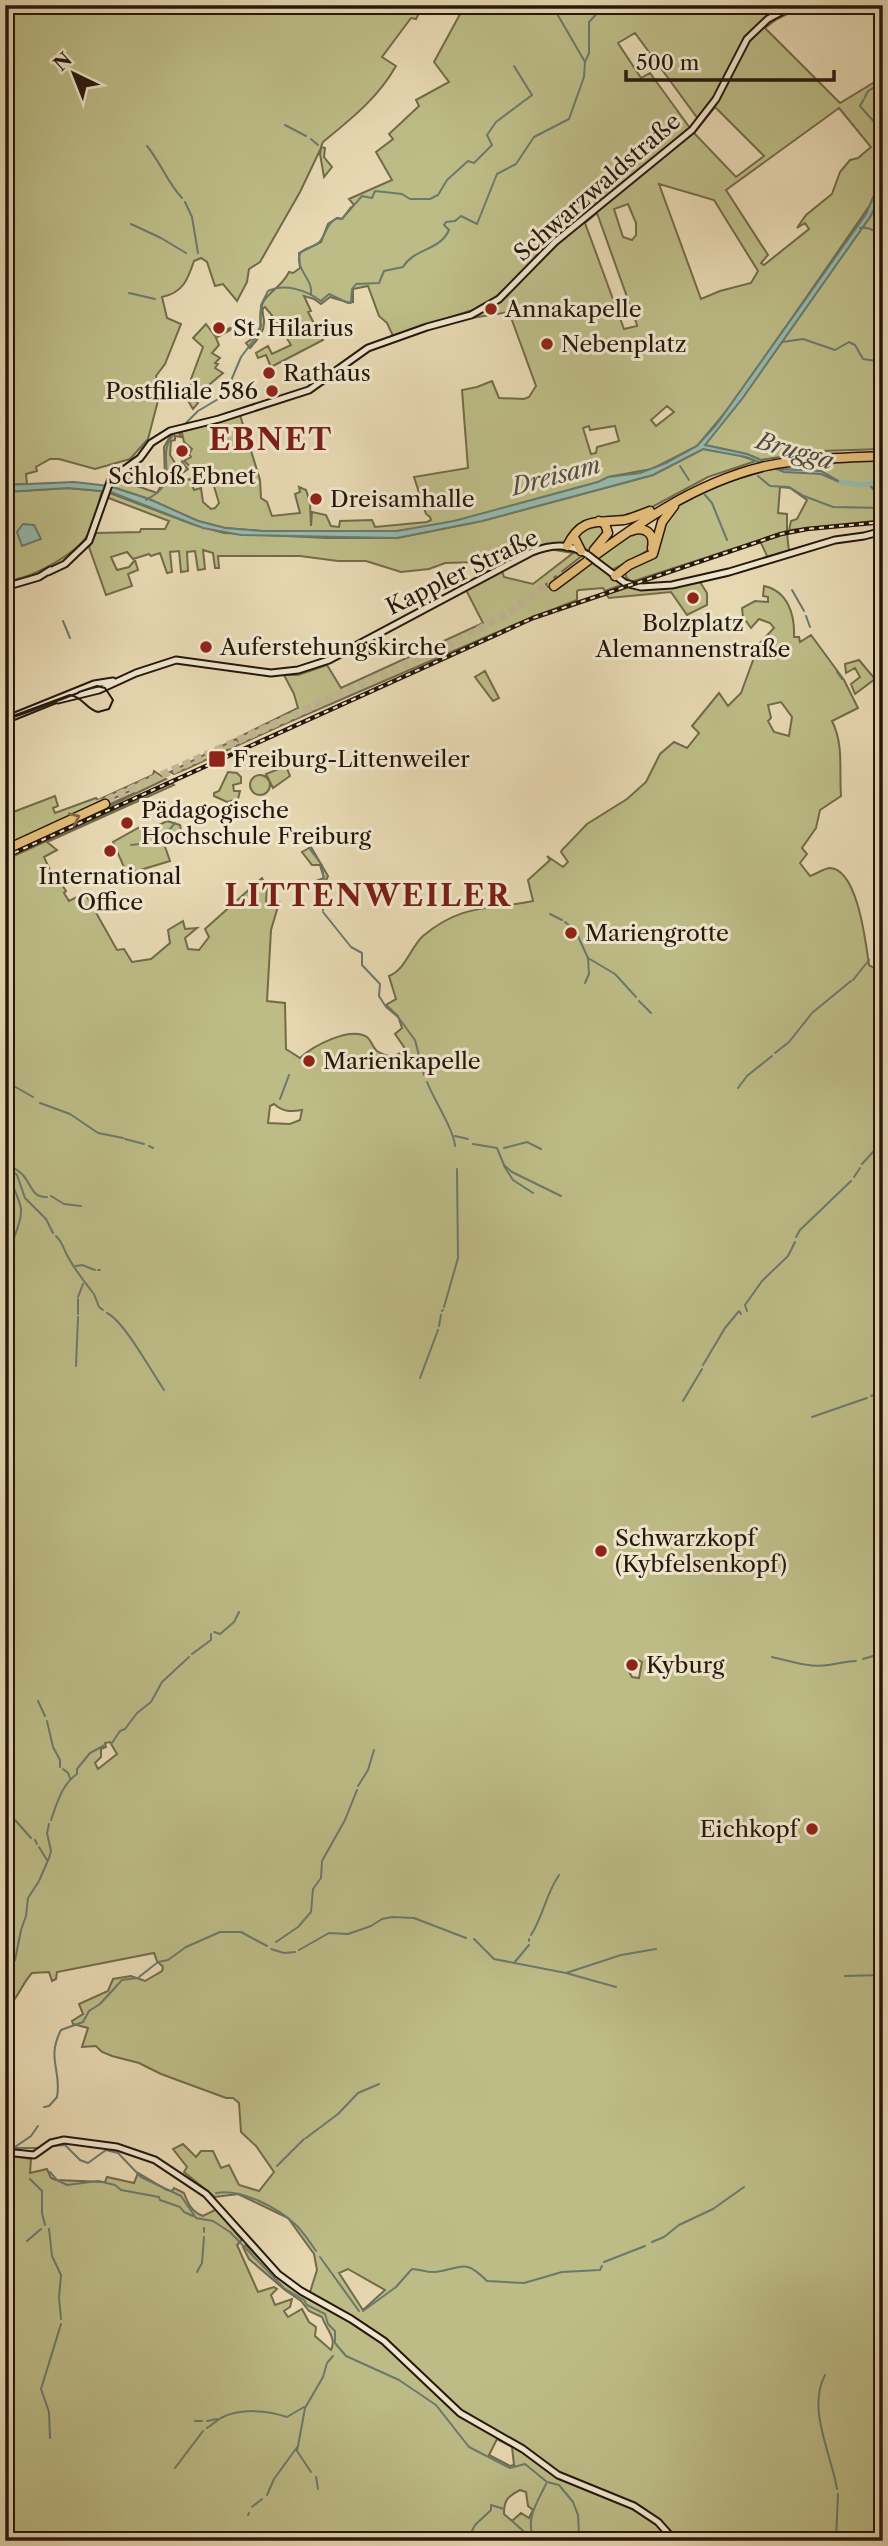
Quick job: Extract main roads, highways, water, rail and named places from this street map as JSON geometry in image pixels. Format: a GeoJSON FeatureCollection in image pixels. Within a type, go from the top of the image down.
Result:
{"type":"FeatureCollection","features":[{"type":"Feature","properties":{"kind":"highway"},"geometry":{"type":"LineString","coordinates":[[563,574],[650,511],[695,487],[758,466],[821,454],[883,454]]}},
{"type":"Feature","properties":{"kind":"highway"},"geometry":{"type":"LineString","coordinates":[[554,586],[622,536],[685,497],[758,466]]}},
{"type":"Feature","properties":{"kind":"highway"},"geometry":{"type":"LineString","coordinates":[[622,568],[653,554],[666,514],[685,497]]}},
{"type":"Feature","properties":{"kind":"highway"},"geometry":{"type":"LineString","coordinates":[[582,551],[572,541],[588,523],[628,519],[650,511]]}},
{"type":"Feature","properties":{"kind":"highway"},"geometry":{"type":"LineString","coordinates":[[594,550],[608,533],[605,524],[599,521]]}},
{"type":"Feature","properties":{"kind":"highway"},"geometry":{"type":"LineString","coordinates":[[612,574],[646,554],[653,543],[652,536],[645,529],[622,536]]}},
{"type":"Feature","properties":{"kind":"highway"},"geometry":{"type":"LineString","coordinates":[[622,568],[628,583]]}},
{"type":"Feature","properties":{"kind":"highway"},"geometry":{"type":"LineString","coordinates":[[5,850],[105,804]]}},
{"type":"Feature","properties":{"kind":"main road","name":"Schwarzwaldstraße"},"geometry":{"type":"LineString","coordinates":[[5,587],[61,567],[74,556],[89,541],[108,483],[118,472],[140,458],[156,439],[176,429],[219,419],[309,390],[368,348],[465,317],[504,295],[555,242],[692,130],[716,99],[747,39],[762,24],[794,5]]}},
{"type":"Feature","properties":{"kind":"main road"},"geometry":{"type":"LineString","coordinates":[[582,551],[628,583],[641,587],[672,585],[729,572],[835,540],[883,531]]}},
{"type":"Feature","properties":{"kind":"main road","name":"Kappler Straße"},"geometry":{"type":"LineString","coordinates":[[5,720],[176,660],[267,673],[306,669],[329,660],[532,552],[572,541]]}},
{"type":"Feature","properties":{"kind":"main road"},"geometry":{"type":"LineString","coordinates":[[5,2152],[31,2156],[51,2143],[64,2140],[117,2147],[155,2160],[206,2194],[278,2274],[384,2341],[460,2413],[523,2449],[558,2474],[634,2506],[658,2522],[676,2541]]}},
{"type":"Feature","properties":{"kind":"waterway"},"geometry":{"type":"LineString","coordinates":[[552,5],[585,62]]}},
{"type":"Feature","properties":{"kind":"waterway"},"geometry":{"type":"LineString","coordinates":[[183,426],[198,411],[225,395],[241,357],[260,332],[261,305],[268,291],[288,288],[302,291],[321,301],[329,294],[348,303],[351,302],[352,289],[356,284],[379,283],[384,271],[403,267],[414,256],[440,242],[449,230],[444,225],[446,222],[455,221],[461,216],[477,224],[497,174],[516,164],[534,137],[569,119],[584,77],[589,53],[589,22],[605,5]]}},
{"type":"Feature","properties":{"kind":"waterway"},"geometry":{"type":"LineString","coordinates":[[355,204],[362,196],[372,198],[375,191],[402,194],[410,199],[430,199],[438,195],[447,180],[468,161],[474,163],[492,145],[487,135],[496,122],[532,95],[514,66]]}},
{"type":"Feature","properties":{"kind":"waterway"},"geometry":{"type":"LineString","coordinates":[[865,97],[868,91],[883,82]]}},
{"type":"Feature","properties":{"kind":"waterway"},"geometry":{"type":"LineString","coordinates":[[864,99],[860,106],[883,132]]}},
{"type":"Feature","properties":{"kind":"waterway"},"geometry":{"type":"LineString","coordinates":[[285,125],[306,136]]}},
{"type":"Feature","properties":{"kind":"waterway"},"geometry":{"type":"LineString","coordinates":[[311,139],[318,145]]}},
{"type":"Feature","properties":{"kind":"waterway"},"geometry":{"type":"LineString","coordinates":[[147,146],[182,198]]}},
{"type":"Feature","properties":{"kind":"waterway"},"geometry":{"type":"LineString","coordinates":[[185,202],[192,217],[198,253]]}},
{"type":"Feature","properties":{"kind":"waterway"},"geometry":{"type":"LineString","coordinates":[[311,294],[309,282],[300,265],[300,254],[318,243],[331,223],[337,218],[342,219],[351,207]]}},
{"type":"Feature","properties":{"kind":"waterway"},"geometry":{"type":"LineString","coordinates":[[131,224],[186,253]]}},
{"type":"Feature","properties":{"kind":"waterway"},"geometry":{"type":"LineString","coordinates":[[860,228],[870,229],[883,239]]}},
{"type":"Feature","properties":{"kind":"waterway"},"geometry":{"type":"LineString","coordinates":[[129,293],[155,299]]}},
{"type":"Feature","properties":{"kind":"waterway"},"geometry":{"type":"LineString","coordinates":[[782,342],[803,339],[835,350],[849,342],[855,345],[863,359],[883,362]]}},
{"type":"Feature","properties":{"kind":"waterway"},"geometry":{"type":"LineString","coordinates":[[146,500],[158,492],[164,483],[167,447],[176,432]]}},
{"type":"Feature","properties":{"kind":"waterway"},"geometry":{"type":"LineString","coordinates":[[680,466],[689,480]]}},
{"type":"Feature","properties":{"kind":"waterway"},"geometry":{"type":"LineString","coordinates":[[758,476],[770,486],[789,487],[833,507],[883,508]]}},
{"type":"Feature","properties":{"kind":"waterway","name":"Brugga"},"geometry":{"type":"LineString","coordinates":[[841,482],[861,485],[883,481]]}},
{"type":"Feature","properties":{"kind":"waterway"},"geometry":{"type":"LineString","coordinates":[[869,484],[883,501]]}},
{"type":"Feature","properties":{"kind":"waterway"},"geometry":{"type":"LineString","coordinates":[[705,495],[712,503],[727,540]]}},
{"type":"Feature","properties":{"kind":"waterway"},"geometry":{"type":"LineString","coordinates":[[792,590],[804,611]]}},
{"type":"Feature","properties":{"kind":"waterway"},"geometry":{"type":"LineString","coordinates":[[806,616],[810,627]]}},
{"type":"Feature","properties":{"kind":"waterway"},"geometry":{"type":"LineString","coordinates":[[63,621],[70,638]]}},
{"type":"Feature","properties":{"kind":"waterway"},"geometry":{"type":"LineString","coordinates":[[837,672],[842,679]]}},
{"type":"Feature","properties":{"kind":"waterway"},"geometry":{"type":"LineString","coordinates":[[131,845],[139,844],[170,829],[175,823]]}},
{"type":"Feature","properties":{"kind":"waterway"},"geometry":{"type":"LineString","coordinates":[[292,836],[307,845]]}},
{"type":"Feature","properties":{"kind":"waterway"},"geometry":{"type":"LineString","coordinates":[[309,848],[322,865],[324,882]]}},
{"type":"Feature","properties":{"kind":"waterway"},"geometry":{"type":"LineString","coordinates":[[323,887],[323,910]]}},
{"type":"Feature","properties":{"kind":"waterway"},"geometry":{"type":"LineString","coordinates":[[323,912],[351,947],[362,953],[362,965],[380,984],[379,996],[415,1040],[424,1075]]}},
{"type":"Feature","properties":{"kind":"waterway"},"geometry":{"type":"LineString","coordinates":[[550,914],[562,920]]}},
{"type":"Feature","properties":{"kind":"waterway"},"geometry":{"type":"LineString","coordinates":[[565,922],[571,927]]}},
{"type":"Feature","properties":{"kind":"waterway"},"geometry":{"type":"LineString","coordinates":[[576,932],[588,958],[615,974],[636,997]]}},
{"type":"Feature","properties":{"kind":"waterway"},"geometry":{"type":"LineString","coordinates":[[585,983],[589,974],[588,958]]}},
{"type":"Feature","properties":{"kind":"waterway"},"geometry":{"type":"LineString","coordinates":[[853,980],[869,960]]}},
{"type":"Feature","properties":{"kind":"waterway"},"geometry":{"type":"LineString","coordinates":[[775,1053],[789,1042],[812,1013],[851,981]]}},
{"type":"Feature","properties":{"kind":"waterway"},"geometry":{"type":"LineString","coordinates":[[639,1001],[651,1013]]}},
{"type":"Feature","properties":{"kind":"waterway"},"geometry":{"type":"LineString","coordinates":[[738,1088],[747,1076],[772,1056]]}},
{"type":"Feature","properties":{"kind":"waterway"},"geometry":{"type":"LineString","coordinates":[[280,1099],[289,1075]]}},
{"type":"Feature","properties":{"kind":"waterway"},"geometry":{"type":"LineString","coordinates":[[5,1081],[33,1097]]}},
{"type":"Feature","properties":{"kind":"waterway"},"geometry":{"type":"LineString","coordinates":[[427,1082],[455,1146]]}},
{"type":"Feature","properties":{"kind":"waterway"},"geometry":{"type":"LineString","coordinates":[[40,1103],[70,1114],[98,1133],[123,1138]]}},
{"type":"Feature","properties":{"kind":"waterway"},"geometry":{"type":"LineString","coordinates":[[455,1136],[468,1139]]}},
{"type":"Feature","properties":{"kind":"waterway"},"geometry":{"type":"LineString","coordinates":[[125,1139],[144,1144]]}},
{"type":"Feature","properties":{"kind":"waterway"},"geometry":{"type":"LineString","coordinates":[[862,1164],[883,1141]]}},
{"type":"Feature","properties":{"kind":"waterway"},"geometry":{"type":"LineString","coordinates":[[504,1148],[527,1142],[541,1149]]}},
{"type":"Feature","properties":{"kind":"waterway"},"geometry":{"type":"LineString","coordinates":[[473,1144],[497,1148],[504,1165],[512,1172],[561,1196]]}},
{"type":"Feature","properties":{"kind":"waterway"},"geometry":{"type":"LineString","coordinates":[[149,1146],[153,1148]]}},
{"type":"Feature","properties":{"kind":"waterway"},"geometry":{"type":"LineString","coordinates":[[5,1161],[23,1175],[35,1193],[47,1197]]}},
{"type":"Feature","properties":{"kind":"waterway"},"geometry":{"type":"LineString","coordinates":[[5,1164],[17,1175],[25,1198],[46,1219],[53,1233]]}},
{"type":"Feature","properties":{"kind":"waterway"},"geometry":{"type":"LineString","coordinates":[[504,1166],[513,1180],[533,1193]]}},
{"type":"Feature","properties":{"kind":"waterway"},"geometry":{"type":"LineString","coordinates":[[854,1177],[860,1168]]}},
{"type":"Feature","properties":{"kind":"waterway"},"geometry":{"type":"LineString","coordinates":[[444,1307],[458,1258],[457,1169]]}},
{"type":"Feature","properties":{"kind":"waterway"},"geometry":{"type":"LineString","coordinates":[[11,1170],[11,1180],[21,1213],[12,1243]]}},
{"type":"Feature","properties":{"kind":"waterway"},"geometry":{"type":"LineString","coordinates":[[796,1237],[851,1181]]}},
{"type":"Feature","properties":{"kind":"waterway"},"geometry":{"type":"LineString","coordinates":[[51,1196],[64,1204],[81,1206]]}},
{"type":"Feature","properties":{"kind":"waterway"},"geometry":{"type":"LineString","coordinates":[[56,1236],[93,1293]]}},
{"type":"Feature","properties":{"kind":"waterway"},"geometry":{"type":"LineString","coordinates":[[747,1311],[745,1305],[762,1281],[788,1256],[795,1242]]}},
{"type":"Feature","properties":{"kind":"waterway"},"geometry":{"type":"LineString","coordinates":[[76,1266],[82,1265],[95,1270]]}},
{"type":"Feature","properties":{"kind":"waterway"},"geometry":{"type":"LineString","coordinates":[[78,1297],[83,1284]]}},
{"type":"Feature","properties":{"kind":"waterway"},"geometry":{"type":"LineString","coordinates":[[94,1294],[103,1310]]}},
{"type":"Feature","properties":{"kind":"waterway"},"geometry":{"type":"LineString","coordinates":[[78,1299],[78,1314]]}},
{"type":"Feature","properties":{"kind":"waterway"},"geometry":{"type":"LineString","coordinates":[[703,1365],[725,1328],[739,1311],[741,1314]]}},
{"type":"Feature","properties":{"kind":"waterway"},"geometry":{"type":"LineString","coordinates":[[107,1313],[129,1336],[164,1390]]}},
{"type":"Feature","properties":{"kind":"waterway"},"geometry":{"type":"LineString","coordinates":[[439,1326],[441,1315]]}},
{"type":"Feature","properties":{"kind":"waterway"},"geometry":{"type":"LineString","coordinates":[[76,1366],[78,1317]]}},
{"type":"Feature","properties":{"kind":"waterway"},"geometry":{"type":"LineString","coordinates":[[420,1378],[438,1330]]}},
{"type":"Feature","properties":{"kind":"waterway"},"geometry":{"type":"LineString","coordinates":[[683,1401],[702,1369]]}},
{"type":"Feature","properties":{"kind":"waterway"},"geometry":{"type":"LineString","coordinates":[[871,1396],[883,1392]]}},
{"type":"Feature","properties":{"kind":"waterway"},"geometry":{"type":"LineString","coordinates":[[812,1417],[867,1398]]}},
{"type":"Feature","properties":{"kind":"waterway"},"geometry":{"type":"LineString","coordinates":[[214,1632],[220,1634],[234,1622],[239,1612]]}},
{"type":"Feature","properties":{"kind":"waterway"},"geometry":{"type":"LineString","coordinates":[[192,1654],[211,1640],[211,1634]]}},
{"type":"Feature","properties":{"kind":"waterway"},"geometry":{"type":"LineString","coordinates":[[863,1659],[883,1653]]}},
{"type":"Feature","properties":{"kind":"waterway"},"geometry":{"type":"LineString","coordinates":[[112,1743],[137,1713],[151,1702],[162,1682],[189,1657]]}},
{"type":"Feature","properties":{"kind":"waterway"},"geometry":{"type":"LineString","coordinates":[[772,1657],[814,1666],[856,1661]]}},
{"type":"Feature","properties":{"kind":"waterway"},"geometry":{"type":"LineString","coordinates":[[38,1701],[45,1716]]}},
{"type":"Feature","properties":{"kind":"waterway"},"geometry":{"type":"LineString","coordinates":[[47,1721],[60,1767]]}},
{"type":"Feature","properties":{"kind":"waterway"},"geometry":{"type":"LineString","coordinates":[[51,1820],[61,1794],[67,1783],[77,1774],[77,1769],[90,1753],[105,1745]]}},
{"type":"Feature","properties":{"kind":"waterway"},"geometry":{"type":"LineString","coordinates":[[358,1786],[368,1770],[374,1750]]}},
{"type":"Feature","properties":{"kind":"waterway"},"geometry":{"type":"LineString","coordinates":[[63,1769],[70,1778]]}},
{"type":"Feature","properties":{"kind":"waterway"},"geometry":{"type":"LineString","coordinates":[[276,1942],[298,1927],[311,1912],[313,1889],[321,1878],[322,1861],[345,1820],[357,1790]]}},
{"type":"Feature","properties":{"kind":"waterway"},"geometry":{"type":"LineString","coordinates":[[5,1803],[11,1815]]}},
{"type":"Feature","properties":{"kind":"waterway"},"geometry":{"type":"LineString","coordinates":[[15,1820],[31,1838]]}},
{"type":"Feature","properties":{"kind":"waterway"},"geometry":{"type":"LineString","coordinates":[[5,1996],[11,1981],[10,1967],[15,1960],[28,1898],[39,1881],[51,1851],[47,1833],[49,1824]]}},
{"type":"Feature","properties":{"kind":"waterway"},"geometry":{"type":"LineString","coordinates":[[35,1840],[37,1844]]}},
{"type":"Feature","properties":{"kind":"waterway"},"geometry":{"type":"LineString","coordinates":[[39,1847],[47,1860]]}},
{"type":"Feature","properties":{"kind":"waterway"},"geometry":{"type":"LineString","coordinates":[[531,1935],[559,1875]]}},
{"type":"Feature","properties":{"kind":"waterway"},"geometry":{"type":"LineString","coordinates":[[299,1950],[329,1933],[348,1934],[392,1917],[414,1918],[466,1938]]}},
{"type":"Feature","properties":{"kind":"waterway"},"geometry":{"type":"LineString","coordinates":[[139,1977],[158,1962],[168,1960],[186,1947],[220,1932],[241,1932],[267,1946]]}},
{"type":"Feature","properties":{"kind":"waterway"},"geometry":{"type":"LineString","coordinates":[[474,1939],[494,1959],[566,1973],[621,1955],[656,1949]]}},
{"type":"Feature","properties":{"kind":"waterway"},"geometry":{"type":"LineString","coordinates":[[514,1963],[529,1945]]}},
{"type":"Feature","properties":{"kind":"waterway"},"geometry":{"type":"LineString","coordinates":[[271,1949],[284,1953],[295,1952]]}},
{"type":"Feature","properties":{"kind":"waterway"},"geometry":{"type":"LineString","coordinates":[[566,1973],[616,1987]]}},
{"type":"Feature","properties":{"kind":"waterway"},"geometry":{"type":"LineString","coordinates":[[845,1976],[883,1975]]}},
{"type":"Feature","properties":{"kind":"waterway"},"geometry":{"type":"LineString","coordinates":[[44,2107],[49,2106],[57,2097],[58,2079],[54,2057],[61,2030],[83,2022],[89,2011],[100,2004],[122,1980],[137,1978]]}},
{"type":"Feature","properties":{"kind":"waterway"},"geometry":{"type":"LineString","coordinates":[[306,2138],[338,2114],[358,2093],[379,2084]]}},
{"type":"Feature","properties":{"kind":"waterway"},"geometry":{"type":"LineString","coordinates":[[15,2147],[31,2136],[38,2126]]}},
{"type":"Feature","properties":{"kind":"waterway"},"geometry":{"type":"LineString","coordinates":[[277,2166],[304,2139]]}},
{"type":"Feature","properties":{"kind":"waterway"},"geometry":{"type":"LineString","coordinates":[[53,2146],[65,2145],[80,2160],[88,2163],[106,2150],[118,2153],[141,2177],[181,2196],[196,2218],[213,2221],[230,2232],[284,2288],[325,2314],[328,2324],[335,2331],[335,2343],[346,2356],[399,2380],[436,2405],[469,2447],[510,2468],[525,2464],[547,2482],[559,2485],[573,2502],[578,2515],[579,2534],[590,2541]]}},
{"type":"Feature","properties":{"kind":"waterway"},"geometry":{"type":"LineString","coordinates":[[5,2148],[39,2148]]}},
{"type":"Feature","properties":{"kind":"waterway"},"geometry":{"type":"LineString","coordinates":[[50,2172],[57,2180],[67,2185],[98,2181],[115,2185],[121,2190],[159,2197],[160,2200],[180,2207],[193,2216]]}},
{"type":"Feature","properties":{"kind":"waterway"},"geometry":{"type":"LineString","coordinates":[[30,2179],[42,2191],[45,2225]]}},
{"type":"Feature","properties":{"kind":"waterway"},"geometry":{"type":"LineString","coordinates":[[652,2242],[664,2237],[679,2225],[713,2209],[744,2187]]}},
{"type":"Feature","properties":{"kind":"waterway"},"geometry":{"type":"LineString","coordinates":[[216,2193],[248,2196],[269,2206],[296,2225],[316,2251]]}},
{"type":"Feature","properties":{"kind":"waterway"},"geometry":{"type":"LineString","coordinates":[[27,2241],[41,2229]]}},
{"type":"Feature","properties":{"kind":"waterway"},"geometry":{"type":"LineString","coordinates":[[49,2229],[52,2256],[61,2275],[61,2319]]}},
{"type":"Feature","properties":{"kind":"waterway"},"geometry":{"type":"LineString","coordinates":[[197,2272],[202,2263],[204,2237]]}},
{"type":"Feature","properties":{"kind":"waterway"},"geometry":{"type":"LineString","coordinates":[[604,2262],[645,2246]]}},
{"type":"Feature","properties":{"kind":"waterway"},"geometry":{"type":"LineString","coordinates":[[320,2257],[359,2311]]}},
{"type":"Feature","properties":{"kind":"waterway"},"geometry":{"type":"LineString","coordinates":[[412,2269],[432,2272],[462,2266],[473,2269],[487,2281],[524,2283],[562,2272],[600,2270],[602,2266]]}},
{"type":"Feature","properties":{"kind":"waterway"},"geometry":{"type":"LineString","coordinates":[[363,2311],[396,2287],[411,2270]]}},
{"type":"Feature","properties":{"kind":"waterway"},"geometry":{"type":"LineString","coordinates":[[50,2438],[49,2412],[41,2389],[61,2324]]}},
{"type":"Feature","properties":{"kind":"waterway"},"geometry":{"type":"LineString","coordinates":[[267,2495],[274,2479],[298,2446],[305,2408],[333,2356]]}},
{"type":"Feature","properties":{"kind":"waterway"},"geometry":{"type":"LineString","coordinates":[[825,2375],[820,2388],[819,2417],[837,2489]]}},
{"type":"Feature","properties":{"kind":"waterway"},"geometry":{"type":"LineString","coordinates":[[207,2428],[221,2418],[245,2411],[287,2417],[304,2407]]}},
{"type":"Feature","properties":{"kind":"waterway"},"geometry":{"type":"LineString","coordinates":[[207,2421],[217,2419]]}},
{"type":"Feature","properties":{"kind":"waterway"},"geometry":{"type":"LineString","coordinates":[[195,2421],[202,2421]]}},
{"type":"Feature","properties":{"kind":"waterway"},"geometry":{"type":"LineString","coordinates":[[175,2468],[203,2431]]}},
{"type":"Feature","properties":{"kind":"waterway"},"geometry":{"type":"LineString","coordinates":[[298,2446],[297,2451],[311,2472]]}},
{"type":"Feature","properties":{"kind":"waterway"},"geometry":{"type":"LineString","coordinates":[[316,2477],[318,2489]]}},
{"type":"Feature","properties":{"kind":"waterway"},"geometry":{"type":"LineString","coordinates":[[535,2541],[531,2519],[546,2484]]}},
{"type":"Feature","properties":{"kind":"waterway"},"geometry":{"type":"LineString","coordinates":[[836,2541],[838,2494]]}},
{"type":"Feature","properties":{"kind":"waterway"},"geometry":{"type":"LineString","coordinates":[[252,2507],[262,2499]]}},
{"type":"Feature","properties":{"kind":"waterway"},"geometry":{"type":"LineString","coordinates":[[469,2537],[475,2525],[491,2510],[491,2505],[504,2509]]}},
{"type":"Feature","properties":{"kind":"waterway"},"geometry":{"type":"LineString","coordinates":[[510,2519],[532,2539]]}},
{"type":"Feature","properties":{"kind":"tunnel"},"geometry":{"type":"LineString","coordinates":[[96,805],[466,637],[509,612],[563,574]]}},
{"type":"Feature","properties":{"kind":"tram line"},"geometry":{"type":"LineString","coordinates":[[5,719],[70,695],[74,696],[78,698],[98,712],[109,709],[113,700],[105,688],[97,686],[79,692],[78,693],[69,696],[42,707],[5,720]]}},
{"type":"Feature","properties":{"kind":"railway"},"geometry":{"type":"LineString","coordinates":[[5,857],[533,618],[781,534],[883,522]]}},
{"type":"Feature","properties":{"kind":"place","name":"Annakapelle"},"geometry":{"type":"Point","coordinates":[491,309]}},
{"type":"Feature","properties":{"kind":"place","name":"St. Hilarius"},"geometry":{"type":"Point","coordinates":[219,328]}},
{"type":"Feature","properties":{"kind":"place","name":"Nebenplatz"},"geometry":{"type":"Point","coordinates":[547,344]}},
{"type":"Feature","properties":{"kind":"place","name":"Rathaus"},"geometry":{"type":"Point","coordinates":[269,373]}},
{"type":"Feature","properties":{"kind":"place","name":"Postfiliale 586"},"geometry":{"type":"Point","coordinates":[272,391]}},
{"type":"Feature","properties":{"kind":"place","name":"Schloß Ebnet"},"geometry":{"type":"Point","coordinates":[182,451]}},
{"type":"Feature","properties":{"kind":"place","name":"Dreisamhalle"},"geometry":{"type":"Point","coordinates":[316,499]}},
{"type":"Feature","properties":{"kind":"place","name":"Bolzplatz Alemannenstraße"},"geometry":{"type":"Point","coordinates":[693,598]}},
{"type":"Feature","properties":{"kind":"place","name":"Auferstehungskirche"},"geometry":{"type":"Point","coordinates":[206,647]}},
{"type":"Feature","properties":{"kind":"place","name":"Freiburg-Littenweiler"},"geometry":{"type":"Point","coordinates":[217,759]}},
{"type":"Feature","properties":{"kind":"place","name":"Pädagogische Hochschule Freiburg"},"geometry":{"type":"Point","coordinates":[127,823]}},
{"type":"Feature","properties":{"kind":"place","name":"International Office"},"geometry":{"type":"Point","coordinates":[110,851]}},
{"type":"Feature","properties":{"kind":"place","name":"Mariengrotte"},"geometry":{"type":"Point","coordinates":[571,933]}},
{"type":"Feature","properties":{"kind":"place","name":"Marienkapelle"},"geometry":{"type":"Point","coordinates":[309,1061]}},
{"type":"Feature","properties":{"kind":"place","name":"Schwarzkopf (Kybfelsenkopf)"},"geometry":{"type":"Point","coordinates":[601,1551]}},
{"type":"Feature","properties":{"kind":"place","name":"Kyburg"},"geometry":{"type":"Point","coordinates":[632,1665]}},
{"type":"Feature","properties":{"kind":"place","name":"Eichkopf"},"geometry":{"type":"Point","coordinates":[812,1829]}},
{"type":"Feature","properties":{"kind":"district","name":"EBNET"},"geometry":{"type":"Point","coordinates":[271,440]}},
{"type":"Feature","properties":{"kind":"district","name":"LITTENWEILER"},"geometry":{"type":"Point","coordinates":[368,896]}},
{"type":"Feature","properties":{"kind":"water label","name":"Dreisam"},"geometry":{"type":"Point","coordinates":[556,476]}}]}
